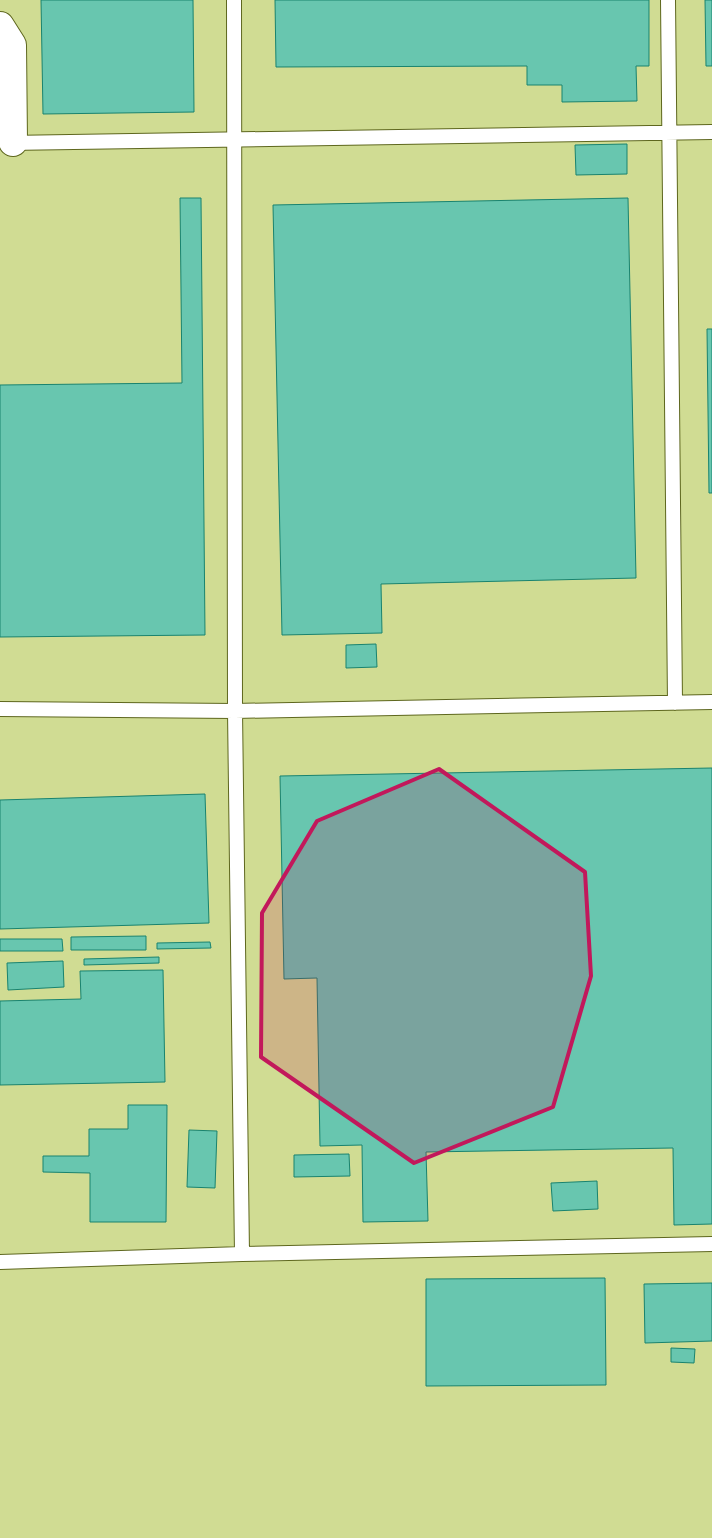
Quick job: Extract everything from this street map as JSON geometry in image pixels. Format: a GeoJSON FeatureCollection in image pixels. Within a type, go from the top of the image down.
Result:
{"type":"FeatureCollection","features":[{"type":"Feature","properties":{"kind":"street"},"geometry":{"type":"LineString","coordinates":[[0,26],[12,45],[6,143]]}},
{"type":"Feature","properties":{"kind":"lane"},"geometry":{"type":"LineString","coordinates":[[234,0],[235,711],[242,1254]]}},
{"type":"Feature","properties":{"kind":"lane"},"geometry":{"type":"LineString","coordinates":[[668,0],[675,703]]}},
{"type":"Feature","properties":{"kind":"lane"},"geometry":{"type":"LineString","coordinates":[[6,143],[712,132]]}},
{"type":"Feature","properties":{"kind":"lane"},"geometry":{"type":"LineString","coordinates":[[0,709],[235,711],[712,702]]}},
{"type":"Feature","properties":{"kind":"lane"},"geometry":{"type":"LineString","coordinates":[[0,1262],[242,1254],[712,1244]]}},
{"type":"Feature","properties":{"kind":"highlighted area"},"geometry":{"type":"Polygon","coordinates":[[[439,769],[585,872],[591,976],[553,1107],[414,1163],[261,1057],[262,913],[317,821],[439,769]]]}},
{"type":"Feature","properties":{"kind":"building"},"geometry":{"type":"Polygon","coordinates":[[[41,0],[193,0],[194,112],[43,114],[41,0]]]}},
{"type":"Feature","properties":{"kind":"building"},"geometry":{"type":"Polygon","coordinates":[[[275,0],[649,0],[649,66],[636,66],[637,101],[562,102],[562,85],[527,85],[527,66],[276,67],[275,0]]]}},
{"type":"Feature","properties":{"kind":"building"},"geometry":{"type":"Polygon","coordinates":[[[705,0],[712,0],[712,66],[706,66],[705,0]]]}},
{"type":"Feature","properties":{"kind":"building"},"geometry":{"type":"Polygon","coordinates":[[[627,144],[627,174],[576,175],[575,145],[627,144]]]}},
{"type":"Feature","properties":{"kind":"building"},"geometry":{"type":"Polygon","coordinates":[[[180,198],[201,198],[205,635],[0,637],[0,385],[182,383],[180,198]]]}},
{"type":"Feature","properties":{"kind":"building"},"geometry":{"type":"Polygon","coordinates":[[[628,198],[636,578],[381,584],[382,633],[282,635],[273,205],[628,198]]]}},
{"type":"Feature","properties":{"kind":"building"},"geometry":{"type":"Polygon","coordinates":[[[707,329],[712,329],[712,493],[709,493],[707,329]]]}},
{"type":"Feature","properties":{"kind":"building"},"geometry":{"type":"Polygon","coordinates":[[[376,644],[377,667],[346,668],[346,645],[376,644]]]}},
{"type":"Feature","properties":{"kind":"building"},"geometry":{"type":"Polygon","coordinates":[[[712,768],[712,1224],[674,1225],[673,1148],[426,1152],[428,1221],[363,1222],[362,1145],[320,1146],[317,978],[284,979],[280,776],[712,768]]]}},
{"type":"Feature","properties":{"kind":"building"},"geometry":{"type":"Polygon","coordinates":[[[205,794],[209,923],[0,929],[0,800],[205,794]]]}},
{"type":"Feature","properties":{"kind":"building"},"geometry":{"type":"Polygon","coordinates":[[[146,936],[146,950],[71,950],[71,937],[146,936]]]}},
{"type":"Feature","properties":{"kind":"building"},"geometry":{"type":"Polygon","coordinates":[[[0,939],[62,939],[63,951],[0,951],[0,939]]]}},
{"type":"Feature","properties":{"kind":"building"},"geometry":{"type":"Polygon","coordinates":[[[210,942],[211,948],[157,949],[157,943],[210,942]]]}},
{"type":"Feature","properties":{"kind":"building"},"geometry":{"type":"Polygon","coordinates":[[[159,957],[159,963],[84,965],[84,959],[159,957]]]}},
{"type":"Feature","properties":{"kind":"building"},"geometry":{"type":"Polygon","coordinates":[[[63,961],[64,987],[8,990],[7,963],[63,961]]]}},
{"type":"Feature","properties":{"kind":"building"},"geometry":{"type":"Polygon","coordinates":[[[163,970],[165,1082],[0,1085],[0,1001],[81,999],[80,971],[163,970]]]}},
{"type":"Feature","properties":{"kind":"building"},"geometry":{"type":"Polygon","coordinates":[[[128,1105],[167,1105],[166,1222],[90,1222],[90,1173],[43,1172],[43,1156],[89,1156],[89,1129],[128,1129],[128,1105]]]}},
{"type":"Feature","properties":{"kind":"building"},"geometry":{"type":"Polygon","coordinates":[[[189,1130],[217,1131],[215,1188],[187,1187],[189,1130]]]}},
{"type":"Feature","properties":{"kind":"building"},"geometry":{"type":"Polygon","coordinates":[[[349,1154],[350,1176],[294,1177],[294,1155],[349,1154]]]}},
{"type":"Feature","properties":{"kind":"building"},"geometry":{"type":"Polygon","coordinates":[[[597,1181],[598,1209],[553,1211],[551,1183],[597,1181]]]}},
{"type":"Feature","properties":{"kind":"building"},"geometry":{"type":"Polygon","coordinates":[[[605,1278],[606,1385],[426,1386],[426,1279],[605,1278]]]}},
{"type":"Feature","properties":{"kind":"building"},"geometry":{"type":"Polygon","coordinates":[[[712,1283],[712,1341],[645,1343],[644,1284],[712,1283]]]}},
{"type":"Feature","properties":{"kind":"building"},"geometry":{"type":"Polygon","coordinates":[[[671,1348],[695,1349],[694,1363],[671,1362],[671,1348]]]}}]}
